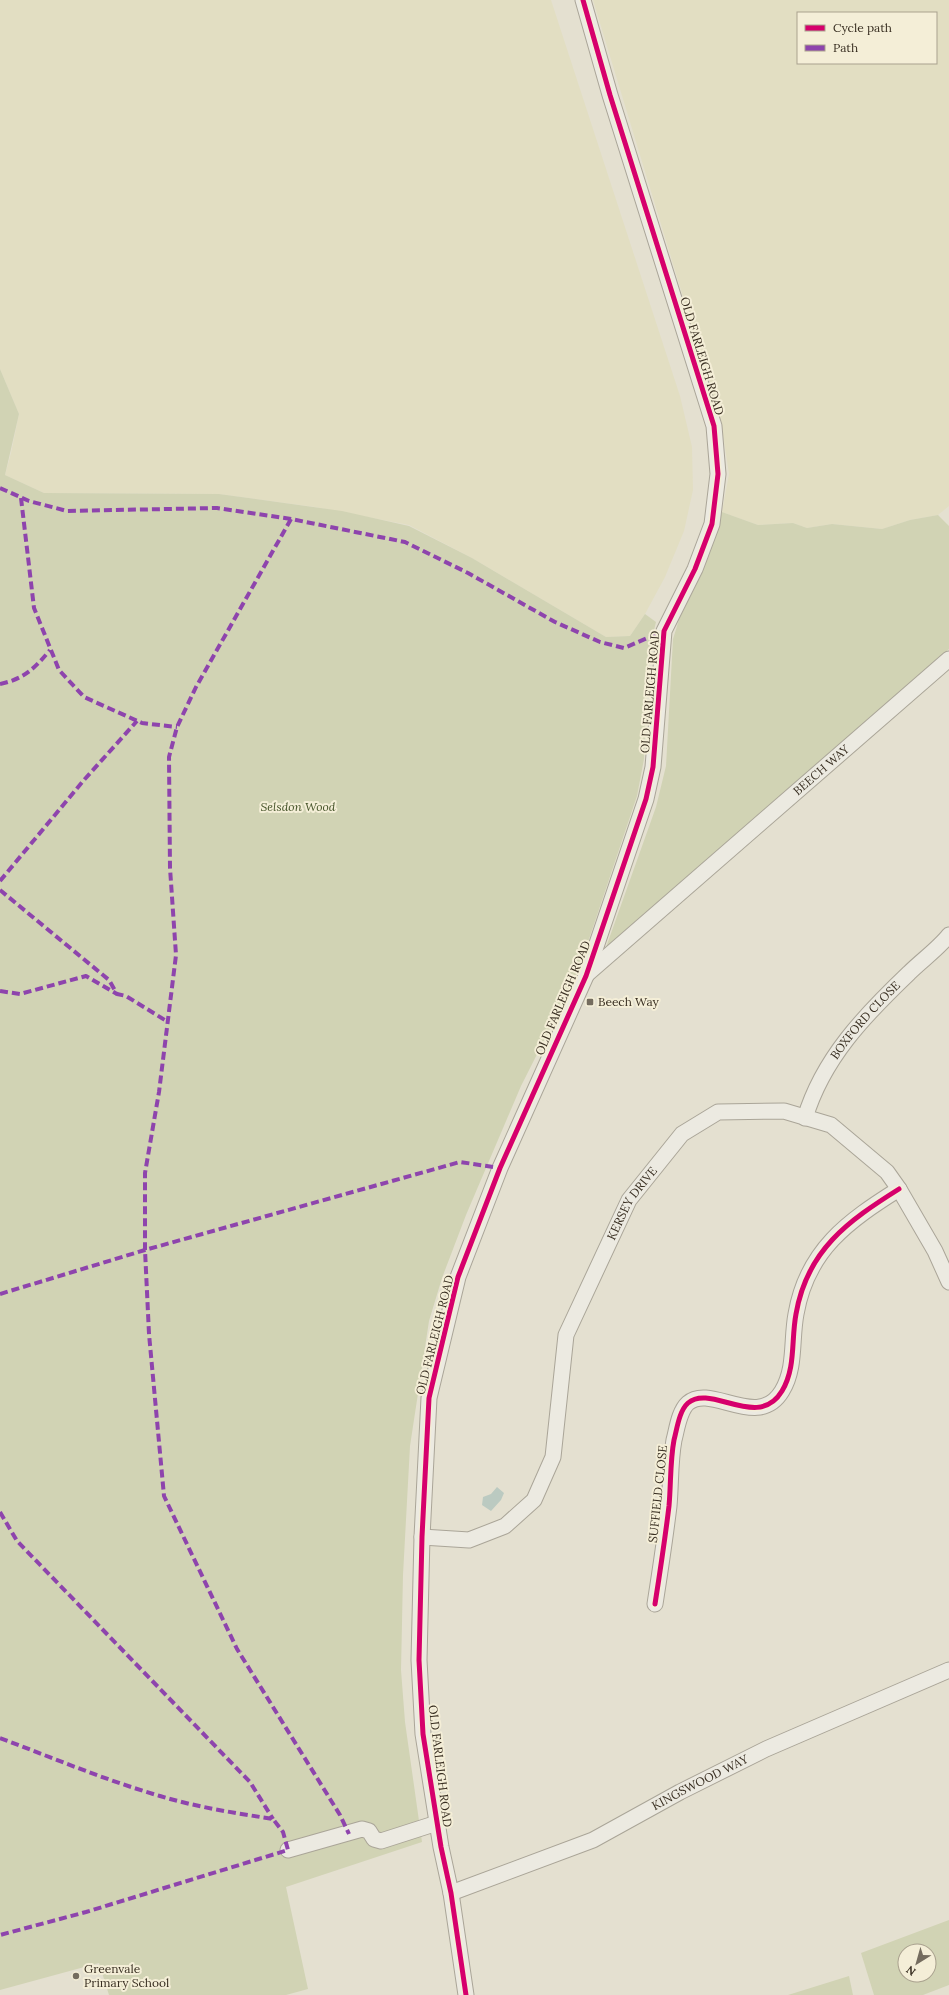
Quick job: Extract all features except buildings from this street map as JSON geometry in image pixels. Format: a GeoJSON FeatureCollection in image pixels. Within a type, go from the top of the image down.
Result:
{"type":"FeatureCollection","features":[{"type":"Feature","properties":{"kind":"street","name":"OLD FARLEIGH ROAD"},"geometry":{"type":"LineString","coordinates":[[466,1995],[451,1893],[437,1823],[423,1727],[419,1660],[422,1537],[429,1398],[458,1277],[500,1168],[586,976],[646,799],[653,767],[664,631],[695,569],[712,524],[718,474],[714,426],[613,103],[583,0]]}},
{"type":"Feature","properties":{"kind":"street","name":"BEECH WAY"},"geometry":{"type":"LineString","coordinates":[[586,976],[949,659]]}},
{"type":"Feature","properties":{"kind":"street","name":"BOXFORD CLOSE"},"geometry":{"type":"LineString","coordinates":[[805,1118],[812,1095],[833,1058],[859,1024],[948,937]]}},
{"type":"Feature","properties":{"kind":"street","name":"KERSEY DRIVE"},"geometry":{"type":"LineString","coordinates":[[422,1537],[469,1540],[506,1526],[534,1500],[553,1457],[566,1335],[628,1200],[682,1134],[718,1112],[784,1111],[831,1125],[887,1172],[899,1189],[936,1251],[949,1282]]}},
{"type":"Feature","properties":{"kind":"street","name":"SUFFIELD CLOSE"},"geometry":{"type":"LineString","coordinates":[[655,1604],[668,1507],[674,1440],[682,1411],[688,1403],[697,1399],[720,1401],[749,1409],[771,1404],[777,1398],[788,1379],[793,1353],[796,1314],[799,1302],[817,1258],[839,1231],[850,1221],[899,1189]]}},
{"type":"Feature","properties":{"kind":"street","name":"KINGSWOOD WAY"},"geometry":{"type":"LineString","coordinates":[[451,1893],[593,1840],[680,1792],[766,1749],[949,1670]]}},
{"type":"Feature","properties":{"kind":"street"},"geometry":{"type":"LineString","coordinates":[[288,1850],[362,1829],[369,1831],[374,1839],[381,1841],[437,1823]]}},
{"type":"Feature","properties":{"kind":"shaded area"},"geometry":{"type":"Polygon","coordinates":[[[0,0],[551,0],[680,396],[692,447],[693,490],[684,531],[665,577],[645,614],[630,636],[606,637],[472,558],[409,525],[315,507],[219,494],[44,493],[5,475],[19,414],[0,369],[0,0]]]}},
{"type":"Feature","properties":{"kind":"shaded area"},"geometry":{"type":"Polygon","coordinates":[[[593,0],[949,0],[949,506],[938,515],[910,520],[882,529],[832,524],[807,528],[793,523],[758,525],[722,512],[729,474],[721,422],[593,0]]]}},
{"type":"Feature","properties":{"kind":"shaded area"},"geometry":{"type":"Polygon","coordinates":[[[497,1487],[504,1493],[501,1500],[491,1511],[482,1505],[483,1497],[491,1494],[497,1487]]]}},
{"type":"Feature","properties":{"kind":"green space","name":"Selsdon Wood"},"geometry":{"type":"Polygon","coordinates":[[[0,369],[19,414],[5,475],[44,493],[219,494],[342,511],[409,526],[472,558],[606,637],[630,636],[645,614],[656,622],[648,655],[644,759],[637,796],[577,975],[521,1086],[466,1215],[442,1278],[429,1321],[410,1446],[403,1575],[401,1670],[405,1722],[422,1842],[286,1887],[308,1989],[286,1995],[109,1995],[99,1963],[0,1990],[0,369]]]}},
{"type":"Feature","properties":{"kind":"green space"},"geometry":{"type":"Polygon","coordinates":[[[722,512],[758,525],[793,523],[807,528],[832,524],[882,529],[910,520],[938,515],[949,526],[949,649],[605,950],[656,807],[666,766],[673,639],[682,610],[710,550],[722,512]]]}},
{"type":"Feature","properties":{"kind":"green space"},"geometry":{"type":"Polygon","coordinates":[[[949,1920],[949,1985],[923,1995],[874,1995],[861,1953],[949,1920]]]}},
{"type":"Feature","properties":{"kind":"green space"},"geometry":{"type":"Polygon","coordinates":[[[849,1976],[853,1995],[788,1995],[849,1976]]]}},
{"type":"Feature","properties":{"kind":"marked path"},"geometry":{"type":"LineString","coordinates":[[0,488],[29,501],[67,511],[217,508],[291,519],[405,542],[468,573],[555,622],[600,642],[624,648],[664,631]]}},
{"type":"Feature","properties":{"kind":"marked path"},"geometry":{"type":"LineString","coordinates":[[21,498],[34,608],[59,670],[84,697],[142,723],[177,727]]}},
{"type":"Feature","properties":{"kind":"marked path"},"geometry":{"type":"LineString","coordinates":[[291,519],[196,687],[177,727],[169,757],[170,868],[176,955],[159,1092],[145,1173],[145,1250],[149,1334],[164,1496],[237,1649],[340,1815],[349,1834]]}},
{"type":"Feature","properties":{"kind":"marked path"},"geometry":{"type":"LineString","coordinates":[[0,684],[16,679],[28,672],[50,650]]}},
{"type":"Feature","properties":{"kind":"marked path"},"geometry":{"type":"LineString","coordinates":[[0,881],[84,780],[137,721]]}},
{"type":"Feature","properties":{"kind":"marked path"},"geometry":{"type":"LineString","coordinates":[[0,890],[109,980],[117,994],[126,996],[168,1022]]}},
{"type":"Feature","properties":{"kind":"marked path"},"geometry":{"type":"LineString","coordinates":[[0,991],[20,994],[86,976],[117,994]]}},
{"type":"Feature","properties":{"kind":"marked path"},"geometry":{"type":"LineString","coordinates":[[0,1294],[145,1250],[460,1162],[500,1168]]}},
{"type":"Feature","properties":{"kind":"marked path"},"geometry":{"type":"LineString","coordinates":[[0,1512],[17,1541],[250,1782],[273,1819]]}},
{"type":"Feature","properties":{"kind":"marked path"},"geometry":{"type":"LineString","coordinates":[[0,1738],[99,1776],[160,1796],[202,1807],[273,1819],[283,1832],[288,1850],[86,1912],[0,1935]]}},
{"type":"Feature","properties":{"kind":"cycle path"},"geometry":{"type":"LineString","coordinates":[[466,1995],[451,1893],[441,1847],[423,1734],[419,1660],[422,1537],[429,1398],[458,1277],[500,1168],[586,976],[646,799],[653,767],[664,631],[695,569],[712,524],[718,474],[714,426],[610,95],[583,0]]}},
{"type":"Feature","properties":{"kind":"cycle path"},"geometry":{"type":"LineString","coordinates":[[655,1604],[669,1506],[674,1440],[682,1411],[688,1403],[698,1398],[709,1398],[748,1407],[760,1407],[772,1402],[782,1391],[789,1373],[796,1314],[801,1292],[820,1255],[832,1240],[847,1226],[863,1213],[899,1189]]}},
{"type":"Feature","properties":{"kind":"place","name":"Beech Way"},"geometry":{"type":"Point","coordinates":[590,1002]}},
{"type":"Feature","properties":{"kind":"place","name":"Greenvale Primary School"},"geometry":{"type":"Point","coordinates":[76,1976]}}]}
